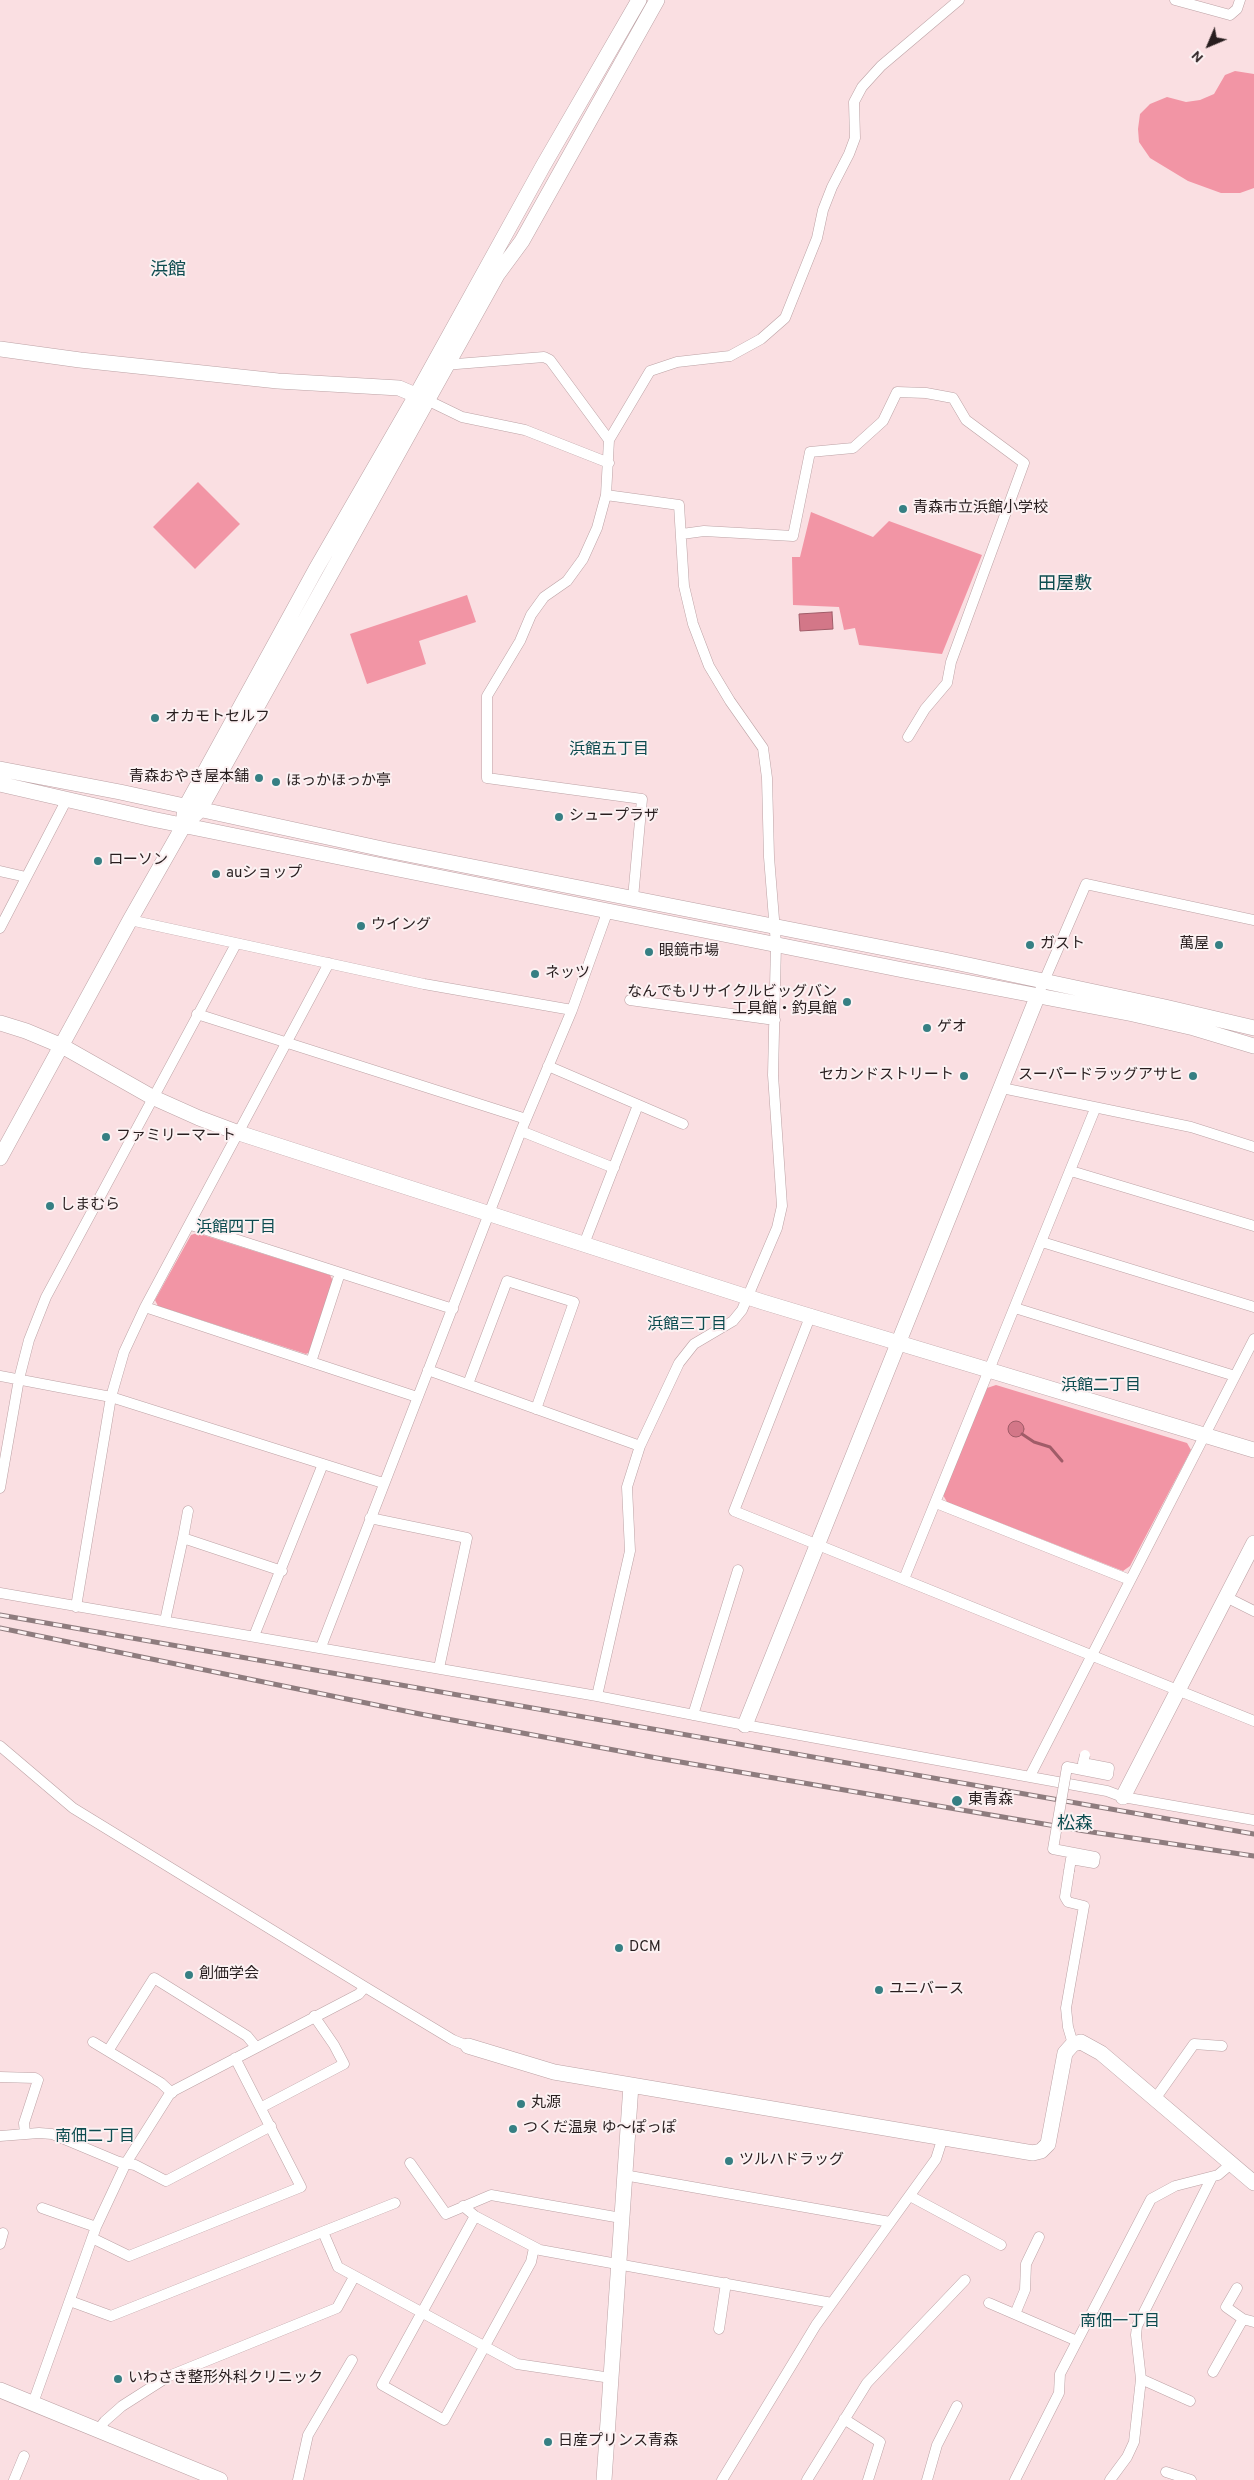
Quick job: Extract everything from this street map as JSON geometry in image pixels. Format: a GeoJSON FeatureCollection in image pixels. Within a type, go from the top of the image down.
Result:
{"type":"FeatureCollection","features":[{"type":"Feature","properties":{"kind":"street"},"geometry":{"type":"LineString","coordinates":[[423,398],[433,365],[543,166],[639,0]]}},
{"type":"Feature","properties":{"kind":"street"},"geometry":{"type":"LineString","coordinates":[[0,1158],[184,825],[316,569],[423,398],[449,366],[498,275],[522,241],[657,0]]}},
{"type":"Feature","properties":{"kind":"street"},"geometry":{"type":"LineString","coordinates":[[633,898],[642,799],[487,778],[487,696],[520,641],[531,615],[544,597],[567,581],[583,559],[597,528],[606,495],[609,440],[650,372],[677,362],[730,356],[761,340],[785,318],[817,238],[823,210],[832,187],[850,154],[855,138],[854,102],[862,87],[881,66],[959,0]]}},
{"type":"Feature","properties":{"kind":"street"},"geometry":{"type":"LineString","coordinates":[[1175,0],[1230,14],[1237,10],[1240,0]]}},
{"type":"Feature","properties":{"kind":"street"},"geometry":{"type":"LineString","coordinates":[[0,349],[261,380],[399,388],[462,417],[525,430],[609,463]]}},
{"type":"Feature","properties":{"kind":"street"},"geometry":{"type":"LineString","coordinates":[[433,365],[449,366],[544,357],[550,360],[609,440]]}},
{"type":"Feature","properties":{"kind":"street"},"geometry":{"type":"LineString","coordinates":[[682,534],[704,531],[793,536],[810,452],[854,448],[883,421],[897,392],[926,393],[954,398],[966,420],[1024,463],[951,662],[947,683],[925,709],[908,737]]}},
{"type":"Feature","properties":{"kind":"street"},"geometry":{"type":"LineString","coordinates":[[597,1696],[630,1551],[627,1487],[640,1446],[679,1363],[694,1344],[733,1321],[742,1310],[777,1228],[782,1206],[773,1076],[776,944],[767,778],[763,748],[730,701],[709,666],[697,632],[684,586],[679,505],[606,495]]}},
{"type":"Feature","properties":{"kind":"street"},"geometry":{"type":"LineString","coordinates":[[0,769],[774,926],[1042,989],[1194,1028],[1254,1046]]}},
{"type":"Feature","properties":{"kind":"street"},"geometry":{"type":"LineString","coordinates":[[0,784],[184,825],[776,944],[1042,989],[1165,1007],[1254,1028]]}},
{"type":"Feature","properties":{"kind":"street"},"geometry":{"type":"LineString","coordinates":[[0,928],[67,799]]}},
{"type":"Feature","properties":{"kind":"street"},"geometry":{"type":"LineString","coordinates":[[0,871],[26,877]]}},
{"type":"Feature","properties":{"kind":"street"},"geometry":{"type":"LineString","coordinates":[[745,1726],[1086,884],[1254,920]]}},
{"type":"Feature","properties":{"kind":"street"},"geometry":{"type":"LineString","coordinates":[[320,1647],[521,1131],[572,1010],[608,910]]}},
{"type":"Feature","properties":{"kind":"street"},"geometry":{"type":"LineString","coordinates":[[130,920],[424,984],[572,1010]]}},
{"type":"Feature","properties":{"kind":"street"},"geometry":{"type":"LineString","coordinates":[[0,1488],[18,1379],[29,1340],[46,1297],[236,944]]}},
{"type":"Feature","properties":{"kind":"street"},"geometry":{"type":"LineString","coordinates":[[76,1607],[111,1397],[124,1352],[145,1307],[191,1225],[329,963]]}},
{"type":"Feature","properties":{"kind":"street"},"geometry":{"type":"LineString","coordinates":[[630,1000],[775,1020]]}},
{"type":"Feature","properties":{"kind":"street"},"geometry":{"type":"LineString","coordinates":[[197,1014],[526,1120]]}},
{"type":"Feature","properties":{"kind":"street"},"geometry":{"type":"LineString","coordinates":[[0,1023],[26,1031],[62,1046],[152,1097],[239,1133],[810,1317],[1254,1450]]}},
{"type":"Feature","properties":{"kind":"street"},"geometry":{"type":"LineString","coordinates":[[548,1066],[683,1124]]}},
{"type":"Feature","properties":{"kind":"street"},"geometry":{"type":"LineString","coordinates":[[1002,1088],[1095,1109],[1191,1127],[1254,1147]]}},
{"type":"Feature","properties":{"kind":"street"},"geometry":{"type":"LineString","coordinates":[[584,1244],[638,1105]]}},
{"type":"Feature","properties":{"kind":"street"},"geometry":{"type":"LineString","coordinates":[[904,1579],[1095,1109]]}},
{"type":"Feature","properties":{"kind":"street"},"geometry":{"type":"LineString","coordinates":[[521,1131],[614,1168]]}},
{"type":"Feature","properties":{"kind":"street"},"geometry":{"type":"LineString","coordinates":[[1071,1172],[1254,1226]]}},
{"type":"Feature","properties":{"kind":"street"},"geometry":{"type":"LineString","coordinates":[[191,1225],[453,1309]]}},
{"type":"Feature","properties":{"kind":"street"},"geometry":{"type":"LineString","coordinates":[[1042,1242],[1254,1307]]}},
{"type":"Feature","properties":{"kind":"street"},"geometry":{"type":"LineString","coordinates":[[311,1362],[340,1273]]}},
{"type":"Feature","properties":{"kind":"street"},"geometry":{"type":"LineString","coordinates":[[468,1384],[507,1281],[574,1302],[536,1409]]}},
{"type":"Feature","properties":{"kind":"street"},"geometry":{"type":"LineString","coordinates":[[145,1307],[417,1397]]}},
{"type":"Feature","properties":{"kind":"street"},"geometry":{"type":"LineString","coordinates":[[1015,1308],[1235,1376]]}},
{"type":"Feature","properties":{"kind":"street"},"geometry":{"type":"LineString","coordinates":[[810,1317],[734,1510],[1254,1721]]}},
{"type":"Feature","properties":{"kind":"street"},"geometry":{"type":"LineString","coordinates":[[1030,1776],[1254,1339]]}},
{"type":"Feature","properties":{"kind":"street"},"geometry":{"type":"LineString","coordinates":[[428,1370],[640,1446]]}},
{"type":"Feature","properties":{"kind":"street"},"geometry":{"type":"LineString","coordinates":[[0,1376],[111,1397],[383,1483]]}},
{"type":"Feature","properties":{"kind":"street"},"geometry":{"type":"LineString","coordinates":[[254,1636],[282,1571],[323,1464]]}},
{"type":"Feature","properties":{"kind":"street"},"geometry":{"type":"LineString","coordinates":[[936,1503],[1130,1580]]}},
{"type":"Feature","properties":{"kind":"street"},"geometry":{"type":"LineString","coordinates":[[165,1621],[188,1511]]}},
{"type":"Feature","properties":{"kind":"street"},"geometry":{"type":"LineString","coordinates":[[370,1518],[467,1538],[439,1668]]}},
{"type":"Feature","properties":{"kind":"street"},"geometry":{"type":"LineString","coordinates":[[182,1538],[282,1571]]}},
{"type":"Feature","properties":{"kind":"street"},"geometry":{"type":"LineString","coordinates":[[1123,1798],[1254,1543]]}},
{"type":"Feature","properties":{"kind":"street"},"geometry":{"type":"LineString","coordinates":[[693,1715],[738,1570]]}},
{"type":"Feature","properties":{"kind":"street"},"geometry":{"type":"LineString","coordinates":[[0,1593],[597,1696],[745,1726],[1030,1776],[1107,1791],[1123,1798],[1254,1820]]}},
{"type":"Feature","properties":{"kind":"street"},"geometry":{"type":"LineString","coordinates":[[1226,1597],[1254,1611]]}},
{"type":"Feature","properties":{"kind":"street"},"geometry":{"type":"LineString","coordinates":[[2,1751],[74,1808],[365,1987],[468,2046],[538,2069],[1028,2152],[1041,2151],[1048,2144],[1065,2053],[1073,2044],[1081,2042],[1090,2046],[1155,2099],[1254,2184]]}},
{"type":"Feature","properties":{"kind":"street"},"geometry":{"type":"LineString","coordinates":[[1073,2044],[1068,2027],[1066,2008],[1084,1906],[1068,1902],[1065,1897],[1071,1859],[1094,1863],[1096,1857],[1053,1849],[1067,1767],[1108,1775],[1109,1768],[1083,1763],[1085,1755]]}},
{"type":"Feature","properties":{"kind":"street"},"geometry":{"type":"LineString","coordinates":[[108,2051],[154,1978],[248,2036],[256,2047]]}},
{"type":"Feature","properties":{"kind":"street"},"geometry":{"type":"LineString","coordinates":[[33,2403],[96,2228],[126,2163],[172,2092],[359,1994],[365,1987]]}},
{"type":"Feature","properties":{"kind":"street"},"geometry":{"type":"LineString","coordinates":[[262,2107],[344,2064],[334,2045],[314,2016]]}},
{"type":"Feature","properties":{"kind":"street"},"geometry":{"type":"LineString","coordinates":[[93,2042],[161,2083],[172,2092]]}},
{"type":"Feature","properties":{"kind":"street"},"geometry":{"type":"LineString","coordinates":[[1155,2099],[1194,2044],[1222,2046]]}},
{"type":"Feature","properties":{"kind":"street"},"geometry":{"type":"LineString","coordinates":[[92,2238],[129,2256],[300,2187],[272,2126],[235,2058]]}},
{"type":"Feature","properties":{"kind":"street"},"geometry":{"type":"LineString","coordinates":[[0,2077],[35,2078],[38,2080],[24,2123],[25,2134]]}},
{"type":"Feature","properties":{"kind":"street"},"geometry":{"type":"LineString","coordinates":[[604,2480],[631,2085]]}},
{"type":"Feature","properties":{"kind":"street"},"geometry":{"type":"LineString","coordinates":[[0,2136],[52,2134],[119,2162],[135,2165],[166,2181],[272,2126]]}},
{"type":"Feature","properties":{"kind":"street"},"geometry":{"type":"LineString","coordinates":[[722,2480],[832,2303],[936,2159],[943,2138]]}},
{"type":"Feature","properties":{"kind":"street"},"geometry":{"type":"LineString","coordinates":[[410,2163],[444,2214],[491,2195],[621,2218]]}},
{"type":"Feature","properties":{"kind":"street"},"geometry":{"type":"LineString","coordinates":[[1015,2480],[1059,2393],[1060,2374],[1151,2199],[1175,2186],[1212,2177],[1223,2172],[1231,2164]]}},
{"type":"Feature","properties":{"kind":"street"},"geometry":{"type":"LineString","coordinates":[[624,2175],[890,2222]]}},
{"type":"Feature","properties":{"kind":"street"},"geometry":{"type":"LineString","coordinates":[[1110,2480],[1132,2448],[1141,2379],[1136,2335],[1138,2326],[1212,2177]]}},
{"type":"Feature","properties":{"kind":"street"},"geometry":{"type":"LineString","coordinates":[[910,2196],[1001,2245]]}},
{"type":"Feature","properties":{"kind":"street"},"geometry":{"type":"LineString","coordinates":[[70,2301],[111,2316],[395,2203]]}},
{"type":"Feature","properties":{"kind":"street"},"geometry":{"type":"LineString","coordinates":[[463,2206],[475,2216],[534,2248],[832,2303]]}},
{"type":"Feature","properties":{"kind":"street"},"geometry":{"type":"LineString","coordinates":[[42,2208],[96,2228]]}},
{"type":"Feature","properties":{"kind":"street"},"geometry":{"type":"LineString","coordinates":[[475,2216],[382,2385],[444,2420],[531,2262],[534,2248]]}},
{"type":"Feature","properties":{"kind":"street"},"geometry":{"type":"LineString","coordinates":[[323,2232],[336,2265],[354,2277],[485,2347],[521,2365],[612,2378]]}},
{"type":"Feature","properties":{"kind":"street"},"geometry":{"type":"LineString","coordinates":[[0,2244],[4,2234]]}},
{"type":"Feature","properties":{"kind":"street"},"geometry":{"type":"LineString","coordinates":[[1015,2314],[1025,2290],[1026,2264],[1039,2237]]}},
{"type":"Feature","properties":{"kind":"street"},"geometry":{"type":"LineString","coordinates":[[98,2430],[122,2406],[169,2376],[338,2308],[354,2277]]}},
{"type":"Feature","properties":{"kind":"street"},"geometry":{"type":"LineString","coordinates":[[807,2480],[868,2383],[965,2280]]}},
{"type":"Feature","properties":{"kind":"street"},"geometry":{"type":"LineString","coordinates":[[719,2329],[726,2283]]}},
{"type":"Feature","properties":{"kind":"street"},"geometry":{"type":"LineString","coordinates":[[1237,2288],[1226,2307],[1243,2319],[1254,2322]]}},
{"type":"Feature","properties":{"kind":"street"},"geometry":{"type":"LineString","coordinates":[[989,2303],[1076,2341]]}},
{"type":"Feature","properties":{"kind":"street"},"geometry":{"type":"LineString","coordinates":[[1213,2372],[1243,2319]]}},
{"type":"Feature","properties":{"kind":"street"},"geometry":{"type":"LineString","coordinates":[[298,2480],[311,2428],[352,2360]]}},
{"type":"Feature","properties":{"kind":"street"},"geometry":{"type":"LineString","coordinates":[[1141,2379],[1190,2401]]}},
{"type":"Feature","properties":{"kind":"street"},"geometry":{"type":"LineString","coordinates":[[0,2390],[220,2480]]}},
{"type":"Feature","properties":{"kind":"street"},"geometry":{"type":"LineString","coordinates":[[927,2480],[937,2445],[957,2406]]}},
{"type":"Feature","properties":{"kind":"street"},"geometry":{"type":"LineString","coordinates":[[844,2419],[880,2442],[868,2480]]}},
{"type":"Feature","properties":{"kind":"street"},"geometry":{"type":"LineString","coordinates":[[14,2480],[24,2456]]}},
{"type":"Feature","properties":{"kind":"street"},"geometry":{"type":"LineString","coordinates":[[1166,2472],[1190,2480]]}},
{"type":"Feature","properties":{"kind":"shaded area"},"geometry":{"type":"Polygon","coordinates":[[[1235,71],[1254,74],[1254,188],[1240,193],[1221,193],[1188,181],[1150,158],[1139,142],[1138,129],[1140,114],[1150,104],[1167,97],[1186,102],[1200,100],[1214,94],[1225,75],[1235,71]]]}},
{"type":"Feature","properties":{"kind":"shaded area"},"geometry":{"type":"Polygon","coordinates":[[[198,482],[240,524],[195,569],[153,527],[198,482]]]}},
{"type":"Feature","properties":{"kind":"shaded area"},"geometry":{"type":"Polygon","coordinates":[[[811,512],[873,537],[889,521],[982,555],[942,654],[859,645],[855,628],[844,630],[839,607],[793,605],[792,557],[800,557],[811,512]]]}},
{"type":"Feature","properties":{"kind":"shaded area"},"geometry":{"type":"Polygon","coordinates":[[[467,595],[476,622],[419,641],[426,664],[367,684],[350,634],[467,595]]]}},
{"type":"Feature","properties":{"kind":"shaded area"},"geometry":{"type":"Polygon","coordinates":[[[832,612],[833,629],[800,631],[799,614],[832,612]]]}},
{"type":"Feature","properties":{"kind":"shaded area"},"geometry":{"type":"Polygon","coordinates":[[[197,1233],[330,1275],[333,1281],[310,1352],[306,1354],[158,1306],[155,1300],[191,1235],[197,1233]]]}},
{"type":"Feature","properties":{"kind":"shaded area"},"geometry":{"type":"Polygon","coordinates":[[[996,1385],[1187,1443],[1191,1450],[1130,1566],[1123,1571],[947,1502],[943,1495],[987,1388],[996,1385]]]}},
{"type":"Feature","properties":{"kind":"shaded area"},"geometry":{"type":"Polygon","coordinates":[[[1016,1421],[1022,1423],[1024,1429],[1022,1435],[1016,1437],[1010,1435],[1008,1429],[1010,1423],[1016,1421]]]}},
{"type":"Feature","properties":{"kind":"waterway"},"geometry":{"type":"LineString","coordinates":[[1022,1434],[1034,1442],[1050,1447],[1062,1461]]}},
{"type":"Feature","properties":{"kind":"railway"},"geometry":{"type":"LineString","coordinates":[[0,1615],[1254,1834]]}},
{"type":"Feature","properties":{"kind":"railway"},"geometry":{"type":"LineString","coordinates":[[0,1628],[420,1714],[657,1758],[1085,1831],[1254,1856]]}},
{"type":"Feature","properties":{"kind":"place","name":"青森市立浜館小学校"},"geometry":{"type":"Point","coordinates":[903,509]}},
{"type":"Feature","properties":{"kind":"place","name":"オカモトセルフ"},"geometry":{"type":"Point","coordinates":[155,718]}},
{"type":"Feature","properties":{"kind":"place","name":"青森おやき屋本舗"},"geometry":{"type":"Point","coordinates":[259,778]}},
{"type":"Feature","properties":{"kind":"place","name":"ほっかほっか亭"},"geometry":{"type":"Point","coordinates":[276,782]}},
{"type":"Feature","properties":{"kind":"place","name":"シュープラザ"},"geometry":{"type":"Point","coordinates":[559,817]}},
{"type":"Feature","properties":{"kind":"place","name":"ローソン"},"geometry":{"type":"Point","coordinates":[98,861]}},
{"type":"Feature","properties":{"kind":"place","name":"auショップ"},"geometry":{"type":"Point","coordinates":[216,874]}},
{"type":"Feature","properties":{"kind":"place","name":"ウイング"},"geometry":{"type":"Point","coordinates":[361,926]}},
{"type":"Feature","properties":{"kind":"place","name":"ガスト"},"geometry":{"type":"Point","coordinates":[1030,945]}},
{"type":"Feature","properties":{"kind":"place","name":"萬屋"},"geometry":{"type":"Point","coordinates":[1219,945]}},
{"type":"Feature","properties":{"kind":"place","name":"眼鏡市場"},"geometry":{"type":"Point","coordinates":[649,952]}},
{"type":"Feature","properties":{"kind":"place","name":"ネッツ"},"geometry":{"type":"Point","coordinates":[535,974]}},
{"type":"Feature","properties":{"kind":"place","name":"なんでもリサイクルビッグバン 工具館・釣具館"},"geometry":{"type":"Point","coordinates":[847,1002]}},
{"type":"Feature","properties":{"kind":"place","name":"ゲオ"},"geometry":{"type":"Point","coordinates":[927,1028]}},
{"type":"Feature","properties":{"kind":"place","name":"セカンドストリート"},"geometry":{"type":"Point","coordinates":[964,1076]}},
{"type":"Feature","properties":{"kind":"place","name":"スーパードラッグアサヒ"},"geometry":{"type":"Point","coordinates":[1193,1076]}},
{"type":"Feature","properties":{"kind":"place","name":"ファミリーマート"},"geometry":{"type":"Point","coordinates":[106,1137]}},
{"type":"Feature","properties":{"kind":"place","name":"しまむら"},"geometry":{"type":"Point","coordinates":[50,1206]}},
{"type":"Feature","properties":{"kind":"place","name":"東青森"},"geometry":{"type":"Point","coordinates":[957,1801]}},
{"type":"Feature","properties":{"kind":"place","name":"DCM"},"geometry":{"type":"Point","coordinates":[619,1948]}},
{"type":"Feature","properties":{"kind":"place","name":"創価学会"},"geometry":{"type":"Point","coordinates":[189,1975]}},
{"type":"Feature","properties":{"kind":"place","name":"ユニバース"},"geometry":{"type":"Point","coordinates":[879,1990]}},
{"type":"Feature","properties":{"kind":"place","name":"丸源"},"geometry":{"type":"Point","coordinates":[521,2104]}},
{"type":"Feature","properties":{"kind":"place","name":"つくだ温泉 ゆ～ぽっぽ"},"geometry":{"type":"Point","coordinates":[513,2129]}},
{"type":"Feature","properties":{"kind":"place","name":"ツルハドラッグ"},"geometry":{"type":"Point","coordinates":[729,2161]}},
{"type":"Feature","properties":{"kind":"place","name":"いわさき整形外科クリニック"},"geometry":{"type":"Point","coordinates":[118,2379]}},
{"type":"Feature","properties":{"kind":"place","name":"日産プリンス青森"},"geometry":{"type":"Point","coordinates":[548,2442]}},
{"type":"Feature","properties":{"kind":"district","name":"浜館"},"geometry":{"type":"Point","coordinates":[168,271]}},
{"type":"Feature","properties":{"kind":"district","name":"田屋敷"},"geometry":{"type":"Point","coordinates":[1065,585]}},
{"type":"Feature","properties":{"kind":"district","name":"浜館五丁目"},"geometry":{"type":"Point","coordinates":[609,751]}},
{"type":"Feature","properties":{"kind":"district","name":"浜館四丁目"},"geometry":{"type":"Point","coordinates":[236,1229]}},
{"type":"Feature","properties":{"kind":"district","name":"浜館三丁目"},"geometry":{"type":"Point","coordinates":[687,1326]}},
{"type":"Feature","properties":{"kind":"district","name":"浜館二丁目"},"geometry":{"type":"Point","coordinates":[1101,1387]}},
{"type":"Feature","properties":{"kind":"district","name":"松森"},"geometry":{"type":"Point","coordinates":[1075,1825]}},
{"type":"Feature","properties":{"kind":"district","name":"南佃二丁目"},"geometry":{"type":"Point","coordinates":[95,2138]}},
{"type":"Feature","properties":{"kind":"district","name":"南佃一丁目"},"geometry":{"type":"Point","coordinates":[1120,2323]}}]}
